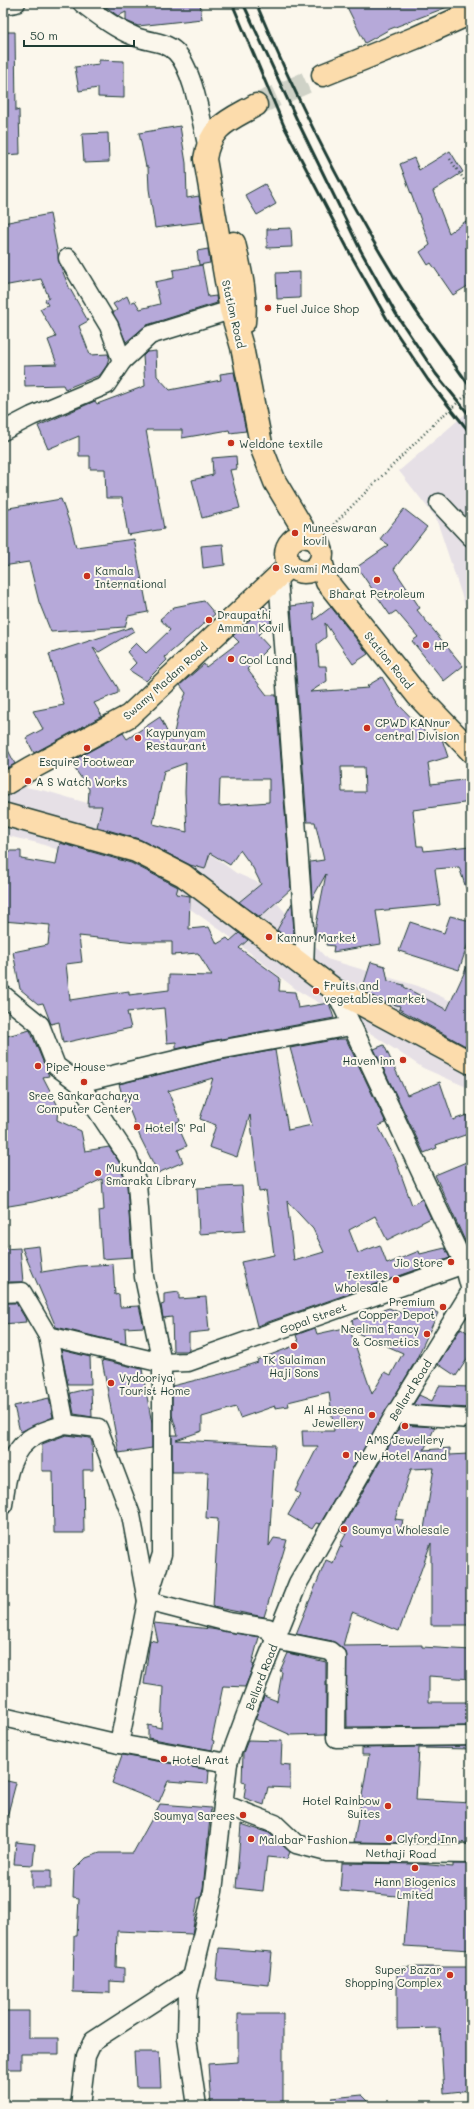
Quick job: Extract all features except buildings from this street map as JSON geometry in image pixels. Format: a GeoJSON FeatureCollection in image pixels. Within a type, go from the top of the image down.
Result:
{"type":"FeatureCollection","features":[{"type":"Feature","properties":{"kind":"main road"},"geometry":{"type":"LineString","coordinates":[[471,13],[414,38],[324,81],[471,25]]}},
{"type":"Feature","properties":{"kind":"main road"},"geometry":{"type":"LineString","coordinates":[[242,347],[245,310],[242,281],[212,147],[217,130],[257,109]]}},
{"type":"Feature","properties":{"kind":"main road","name":"Station Road"},"geometry":{"type":"LineString","coordinates":[[212,147],[205,159],[231,310],[242,347],[262,449],[275,482],[301,529],[301,557],[327,582],[417,695],[471,751]]}},
{"type":"Feature","properties":{"kind":"main road","name":"Swamy Madam Road"},"geometry":{"type":"LineString","coordinates":[[3,786],[30,769],[129,716],[301,557]]}},
{"type":"Feature","properties":{"kind":"main road"},"geometry":{"type":"LineString","coordinates":[[3,814],[136,851],[183,875],[267,937],[304,968],[335,990],[471,1063]]}},
{"type":"Feature","properties":{"kind":"street"},"geometry":{"type":"LineString","coordinates":[[3,5],[16,3]]}},
{"type":"Feature","properties":{"kind":"street"},"geometry":{"type":"LineString","coordinates":[[82,3],[107,22],[137,37],[157,42],[175,51],[184,64],[212,147]]}},
{"type":"Feature","properties":{"kind":"street"},"geometry":{"type":"LineString","coordinates":[[68,258],[109,326],[122,361]]}},
{"type":"Feature","properties":{"kind":"street"},"geometry":{"type":"LineString","coordinates":[[3,431],[32,416],[106,385],[122,361],[150,335],[231,310]]}},
{"type":"Feature","properties":{"kind":"street"},"geometry":{"type":"LineString","coordinates":[[439,503],[471,537]]}},
{"type":"Feature","properties":{"kind":"street"},"geometry":{"type":"LineString","coordinates":[[301,557],[304,968]]}},
{"type":"Feature","properties":{"kind":"street"},"geometry":{"type":"LineString","coordinates":[[335,990],[464,1264],[471,1291]]}},
{"type":"Feature","properties":{"kind":"street"},"geometry":{"type":"LineString","coordinates":[[3,995],[40,1025],[56,1066],[79,1083],[128,1157],[137,1183],[144,1277],[162,1363],[162,1554],[147,1601],[119,1744]]}},
{"type":"Feature","properties":{"kind":"street"},"geometry":{"type":"LineString","coordinates":[[79,1083],[213,1051],[351,1026]]}},
{"type":"Feature","properties":{"kind":"street","name":"Gopal Street"},"geometry":{"type":"LineString","coordinates":[[48,1336],[162,1363],[188,1362],[464,1264]]}},
{"type":"Feature","properties":{"kind":"street","name":"Bellard Road"},"geometry":{"type":"LineString","coordinates":[[197,2106],[187,2038],[188,1994],[213,1891],[228,1763],[298,1583],[395,1414],[471,1291]]}},
{"type":"Feature","properties":{"kind":"street"},"geometry":{"type":"LineString","coordinates":[[3,1293],[22,1292],[48,1336],[65,1424]]}},
{"type":"Feature","properties":{"kind":"street"},"geometry":{"type":"LineString","coordinates":[[395,1414],[471,1419]]}},
{"type":"Feature","properties":{"kind":"street"},"geometry":{"type":"LineString","coordinates":[[3,1505],[6,1483],[12,1460],[18,1449],[35,1435],[65,1424],[98,1428],[131,1515],[147,1601]]}},
{"type":"Feature","properties":{"kind":"street"},"geometry":{"type":"LineString","coordinates":[[147,1601],[228,1622],[268,1628],[275,1640],[330,1651],[337,1657],[336,1738],[471,1736]]}},
{"type":"Feature","properties":{"kind":"street"},"geometry":{"type":"LineString","coordinates":[[3,1717],[119,1744],[228,1763]]}},
{"type":"Feature","properties":{"kind":"street","name":"Nethaji Road"},"geometry":{"type":"LineString","coordinates":[[223,1804],[275,1824],[296,1844],[327,1852],[471,1854]]}},
{"type":"Feature","properties":{"kind":"street"},"geometry":{"type":"LineString","coordinates":[[80,2106],[86,2056],[93,2040],[192,1977]]}},
{"type":"Feature","properties":{"kind":"path"},"geometry":{"type":"LineString","coordinates":[[450,159],[471,190]]}},
{"type":"Feature","properties":{"kind":"path"},"geometry":{"type":"LineString","coordinates":[[301,557],[438,420],[471,391]]}},
{"type":"Feature","properties":{"kind":"shaded area"},"geometry":{"type":"Polygon","coordinates":[[[471,409],[471,615],[467,611],[436,518],[399,471],[471,409]]]}},
{"type":"Feature","properties":{"kind":"shaded area","name":"Kannur Market"},"geometry":{"type":"Polygon","coordinates":[[[16,782],[15,785],[46,791],[128,815],[208,852],[236,873],[259,883],[327,959],[418,986],[464,1007],[471,1022],[471,1089],[423,1068],[367,1031],[297,990],[226,934],[150,881],[38,843],[3,835],[3,806],[16,782]]]}},
{"type":"Feature","properties":{"kind":"tunnel"},"geometry":{"type":"LineString","coordinates":[[256,105],[323,75]]}},
{"type":"Feature","properties":{"kind":"railway"},"geometry":{"type":"LineString","coordinates":[[232,3],[284,126],[351,255],[387,319],[428,380],[471,434]]}},
{"type":"Feature","properties":{"kind":"railway"},"geometry":{"type":"LineString","coordinates":[[243,3],[298,122],[361,251],[396,314],[436,374],[471,417]]}},
{"type":"Feature","properties":{"kind":"railway"},"geometry":{"type":"LineString","coordinates":[[256,3],[291,83],[329,161],[371,237],[416,311],[471,388]]}},
{"type":"Feature","properties":{"kind":"place","name":"Fuel Juice Shop"},"geometry":{"type":"Point","coordinates":[268,308]}},
{"type":"Feature","properties":{"kind":"place","name":"Weldone textile"},"geometry":{"type":"Point","coordinates":[231,443]}},
{"type":"Feature","properties":{"kind":"place","name":"Muneeswaran kovil"},"geometry":{"type":"Point","coordinates":[295,533]}},
{"type":"Feature","properties":{"kind":"place","name":"Swami Madam"},"geometry":{"type":"Point","coordinates":[276,568]}},
{"type":"Feature","properties":{"kind":"place","name":"Kamala International"},"geometry":{"type":"Point","coordinates":[87,576]}},
{"type":"Feature","properties":{"kind":"place","name":"Bharat Petroleum"},"geometry":{"type":"Point","coordinates":[377,580]}},
{"type":"Feature","properties":{"kind":"place","name":"Draupathi Amman Kovil"},"geometry":{"type":"Point","coordinates":[209,620]}},
{"type":"Feature","properties":{"kind":"place","name":"HP"},"geometry":{"type":"Point","coordinates":[426,645]}},
{"type":"Feature","properties":{"kind":"place","name":"Cool Land"},"geometry":{"type":"Point","coordinates":[231,659]}},
{"type":"Feature","properties":{"kind":"place","name":"CPWD KANnur central Division"},"geometry":{"type":"Point","coordinates":[367,728]}},
{"type":"Feature","properties":{"kind":"place","name":"Kaypunyam Restaurant"},"geometry":{"type":"Point","coordinates":[138,738]}},
{"type":"Feature","properties":{"kind":"place","name":"Esquire Footwear"},"geometry":{"type":"Point","coordinates":[87,748]}},
{"type":"Feature","properties":{"kind":"place","name":"A S Watch Works"},"geometry":{"type":"Point","coordinates":[28,781]}},
{"type":"Feature","properties":{"kind":"place","name":"Kannur Market"},"geometry":{"type":"Point","coordinates":[269,937]}},
{"type":"Feature","properties":{"kind":"place","name":"Fruits and vegetables market"},"geometry":{"type":"Point","coordinates":[316,991]}},
{"type":"Feature","properties":{"kind":"place","name":"Haven inn"},"geometry":{"type":"Point","coordinates":[403,1060]}},
{"type":"Feature","properties":{"kind":"place","name":"Pipe House"},"geometry":{"type":"Point","coordinates":[38,1066]}},
{"type":"Feature","properties":{"kind":"place","name":"Sree Sankaracharya Computer Center"},"geometry":{"type":"Point","coordinates":[84,1082]}},
{"type":"Feature","properties":{"kind":"place","name":"Hotel S' Pal"},"geometry":{"type":"Point","coordinates":[137,1127]}},
{"type":"Feature","properties":{"kind":"place","name":"Mukundan Smaraka Library"},"geometry":{"type":"Point","coordinates":[98,1173]}},
{"type":"Feature","properties":{"kind":"place","name":"Jio Store"},"geometry":{"type":"Point","coordinates":[451,1262]}},
{"type":"Feature","properties":{"kind":"place","name":"Textiles Wholesale"},"geometry":{"type":"Point","coordinates":[396,1280]}},
{"type":"Feature","properties":{"kind":"place","name":"Premium Copper Depot"},"geometry":{"type":"Point","coordinates":[443,1307]}},
{"type":"Feature","properties":{"kind":"place","name":"Neelima Fancy & Cosmetics"},"geometry":{"type":"Point","coordinates":[427,1334]}},
{"type":"Feature","properties":{"kind":"place","name":"TK Sulaiman Haji Sons"},"geometry":{"type":"Point","coordinates":[294,1346]}},
{"type":"Feature","properties":{"kind":"place","name":"Vydooriya Tourist Home"},"geometry":{"type":"Point","coordinates":[111,1383]}},
{"type":"Feature","properties":{"kind":"place","name":"Al Haseena Jewellery"},"geometry":{"type":"Point","coordinates":[372,1415]}},
{"type":"Feature","properties":{"kind":"place","name":"AMS Jewellery"},"geometry":{"type":"Point","coordinates":[405,1426]}},
{"type":"Feature","properties":{"kind":"place","name":"New Hotel Anand"},"geometry":{"type":"Point","coordinates":[346,1455]}},
{"type":"Feature","properties":{"kind":"place","name":"Soumya Wholesale"},"geometry":{"type":"Point","coordinates":[344,1529]}},
{"type":"Feature","properties":{"kind":"place","name":"Hotel Arat"},"geometry":{"type":"Point","coordinates":[164,1759]}},
{"type":"Feature","properties":{"kind":"place","name":"Hotel Rainbow Suites"},"geometry":{"type":"Point","coordinates":[388,1806]}},
{"type":"Feature","properties":{"kind":"place","name":"Soumya Sarees"},"geometry":{"type":"Point","coordinates":[243,1815]}},
{"type":"Feature","properties":{"kind":"place","name":"Clyford Inn"},"geometry":{"type":"Point","coordinates":[389,1838]}},
{"type":"Feature","properties":{"kind":"place","name":"Malabar Fashion"},"geometry":{"type":"Point","coordinates":[251,1839]}},
{"type":"Feature","properties":{"kind":"place","name":"Hann Biogenics Lmited"},"geometry":{"type":"Point","coordinates":[415,1868]}},
{"type":"Feature","properties":{"kind":"place","name":"Super Bazar Shopping Complex"},"geometry":{"type":"Point","coordinates":[450,1975]}}]}
